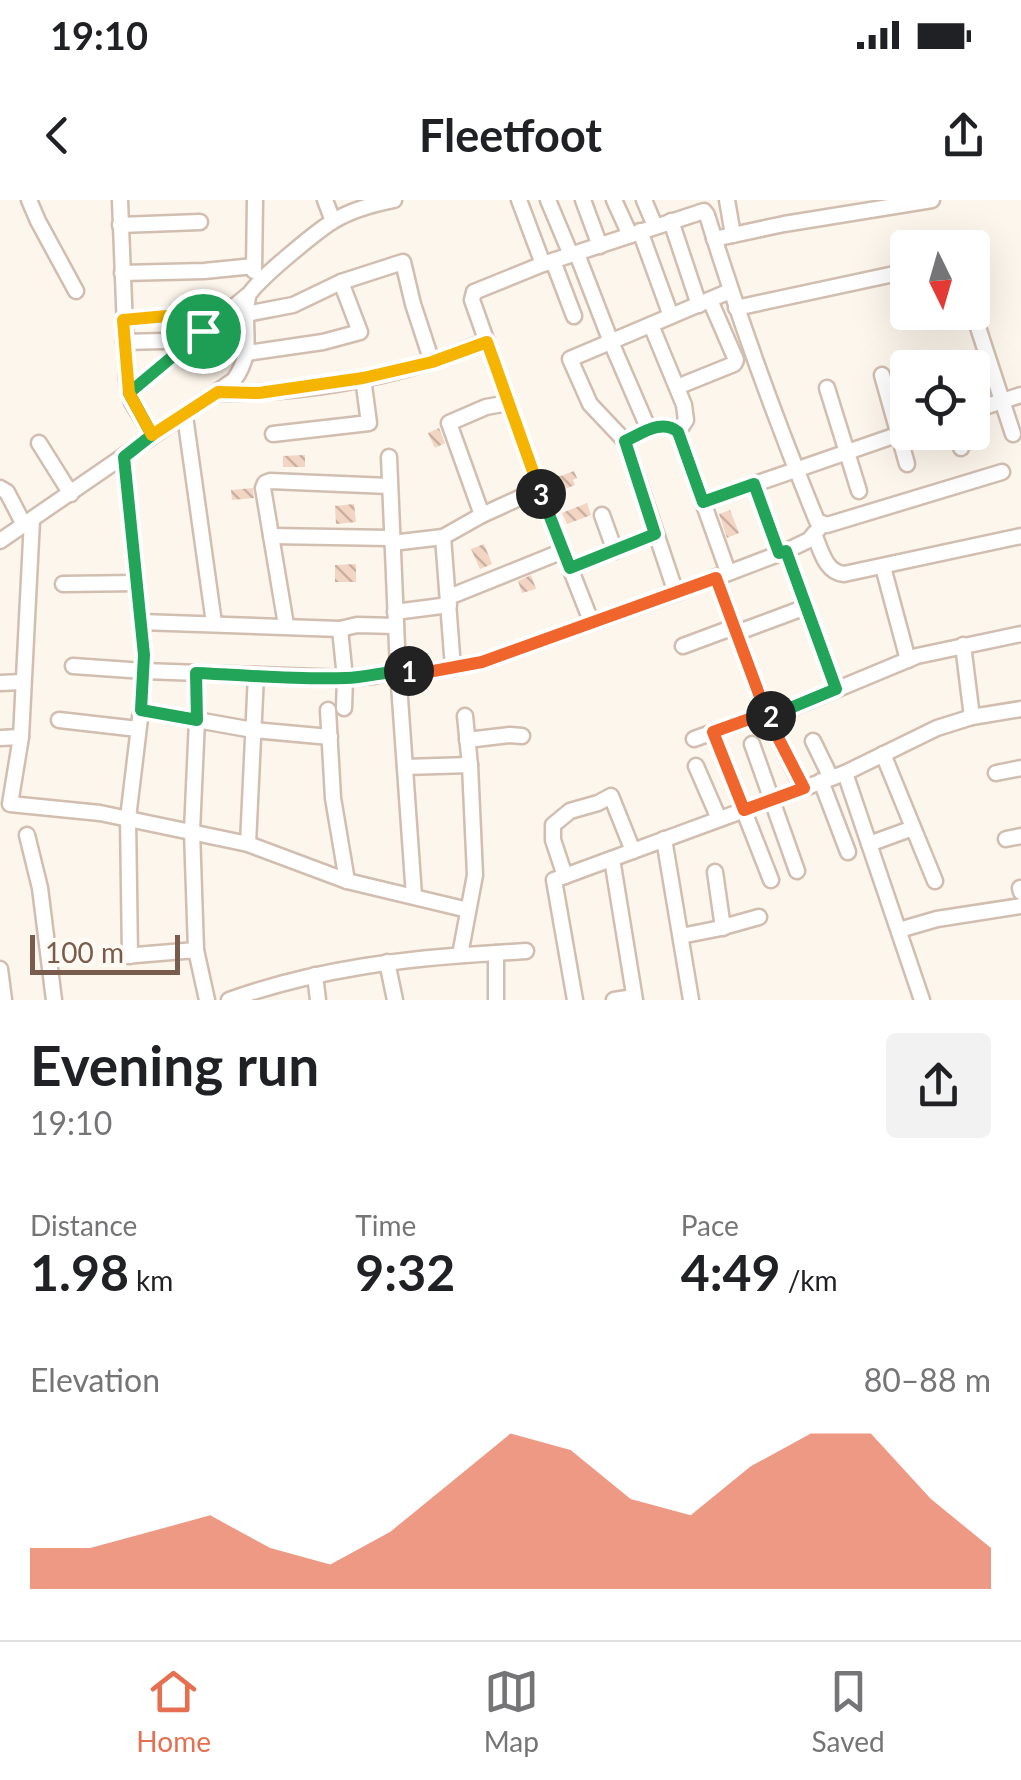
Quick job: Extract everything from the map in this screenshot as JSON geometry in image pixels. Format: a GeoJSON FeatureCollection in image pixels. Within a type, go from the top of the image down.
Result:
{"type":"FeatureCollection","features":[{"type":"Feature","properties":{"kind":"street"},"geometry":{"type":"LineString","coordinates":[[29,200],[76,291]]}},
{"type":"Feature","properties":{"kind":"street"},"geometry":{"type":"LineString","coordinates":[[120,200],[129,393],[152,435]]}},
{"type":"Feature","properties":{"kind":"street"},"geometry":{"type":"LineString","coordinates":[[0,541],[234,380],[247,353],[246,314],[254,266],[255,200]]}},
{"type":"Feature","properties":{"kind":"street"},"geometry":{"type":"LineString","coordinates":[[325,200],[333,221]]}},
{"type":"Feature","properties":{"kind":"street"},"geometry":{"type":"LineString","coordinates":[[129,393],[333,221],[394,200]]}},
{"type":"Feature","properties":{"kind":"street"},"geometry":{"type":"LineString","coordinates":[[519,200],[574,316]]}},
{"type":"Feature","properties":{"kind":"street"},"geometry":{"type":"LineString","coordinates":[[548,200],[650,430]]}},
{"type":"Feature","properties":{"kind":"street"},"geometry":{"type":"LineString","coordinates":[[583,200],[600,246]]}},
{"type":"Feature","properties":{"kind":"street"},"geometry":{"type":"LineString","coordinates":[[614,200],[635,233],[670,316]]}},
{"type":"Feature","properties":{"kind":"street"},"geometry":{"type":"LineString","coordinates":[[644,200],[663,224],[736,360],[677,387]]}},
{"type":"Feature","properties":{"kind":"street"},"geometry":{"type":"LineString","coordinates":[[726,200],[733,234]]}},
{"type":"Feature","properties":{"kind":"street"},"geometry":{"type":"LineString","coordinates":[[714,239],[932,200]]}},
{"type":"Feature","properties":{"kind":"street"},"geometry":{"type":"LineString","coordinates":[[591,622],[508,403],[472,300],[474,292],[704,211],[736,308],[817,521],[828,566],[837,574],[1021,536]]}},
{"type":"Feature","properties":{"kind":"street"},"geometry":{"type":"LineString","coordinates":[[120,225],[200,222]]}},
{"type":"Feature","properties":{"kind":"street"},"geometry":{"type":"LineString","coordinates":[[246,314],[293,305],[341,282],[403,262],[432,362]]}},
{"type":"Feature","properties":{"kind":"street"},"geometry":{"type":"LineString","coordinates":[[122,273],[254,266]]}},
{"type":"Feature","properties":{"kind":"street"},"geometry":{"type":"LineString","coordinates":[[736,308],[890,276]]}},
{"type":"Feature","properties":{"kind":"street"},"geometry":{"type":"LineString","coordinates":[[247,353],[323,342],[360,332],[341,282]]}},
{"type":"Feature","properties":{"kind":"street"},"geometry":{"type":"LineString","coordinates":[[676,593],[625,441],[590,404],[570,358],[730,291]]}},
{"type":"Feature","properties":{"kind":"street"},"geometry":{"type":"LineString","coordinates":[[123,320],[189,314],[196,317],[203,331]]}},
{"type":"Feature","properties":{"kind":"street"},"geometry":{"type":"LineString","coordinates":[[651,325],[684,405],[686,420],[678,432]]}},
{"type":"Feature","properties":{"kind":"street"},"geometry":{"type":"LineString","coordinates":[[979,330],[1013,434]]}},
{"type":"Feature","properties":{"kind":"street"},"geometry":{"type":"LineString","coordinates":[[124,342],[163,341]]}},
{"type":"Feature","properties":{"kind":"street"},"geometry":{"type":"LineString","coordinates":[[218,392],[259,393],[363,378],[432,362],[487,342]]}},
{"type":"Feature","properties":{"kind":"street"},"geometry":{"type":"LineString","coordinates":[[882,375],[890,396]]}},
{"type":"Feature","properties":{"kind":"street"},"geometry":{"type":"LineString","coordinates":[[273,434],[368,423],[363,378]]}},
{"type":"Feature","properties":{"kind":"street"},"geometry":{"type":"LineString","coordinates":[[827,388],[859,491]]}},
{"type":"Feature","properties":{"kind":"street"},"geometry":{"type":"LineString","coordinates":[[990,405],[1021,395]]}},
{"type":"Feature","properties":{"kind":"street"},"geometry":{"type":"LineString","coordinates":[[482,515],[449,423],[508,403]]}},
{"type":"Feature","properties":{"kind":"street"},"geometry":{"type":"LineString","coordinates":[[184,416],[214,623]]}},
{"type":"Feature","properties":{"kind":"street"},"geometry":{"type":"LineString","coordinates":[[625,441],[663,425],[678,432],[703,502],[735,630],[767,715],[804,788]]}},
{"type":"Feature","properties":{"kind":"street"},"geometry":{"type":"LineString","coordinates":[[703,502],[890,437]]}},
{"type":"Feature","properties":{"kind":"street"},"geometry":{"type":"LineString","coordinates":[[39,444],[70,494]]}},
{"type":"Feature","properties":{"kind":"street"},"geometry":{"type":"LineString","coordinates":[[906,450],[907,464]]}},
{"type":"Feature","properties":{"kind":"street"},"geometry":{"type":"LineString","coordinates":[[389,456],[398,670],[414,896]]}},
{"type":"Feature","properties":{"kind":"street"},"geometry":{"type":"LineString","coordinates":[[124,457],[144,672],[128,818],[130,956]]}},
{"type":"Feature","properties":{"kind":"street"},"geometry":{"type":"LineString","coordinates":[[74,666],[344,678],[398,670],[428,672],[482,662],[782,552],[827,525],[1002,472]]}},
{"type":"Feature","properties":{"kind":"street"},"geometry":{"type":"LineString","coordinates":[[286,625],[264,488],[267,482],[389,486]]}},
{"type":"Feature","properties":{"kind":"street"},"geometry":{"type":"LineString","coordinates":[[754,484],[836,689]]}},
{"type":"Feature","properties":{"kind":"street"},"geometry":{"type":"LineString","coordinates":[[0,488],[8,492],[28,523],[21,737],[5,805],[128,818],[192,831],[248,844],[347,881],[468,910]]}},
{"type":"Feature","properties":{"kind":"street"},"geometry":{"type":"LineString","coordinates":[[271,536],[391,540],[443,537],[539,489]]}},
{"type":"Feature","properties":{"kind":"street"},"geometry":{"type":"LineString","coordinates":[[602,515],[614,550]]}},
{"type":"Feature","properties":{"kind":"street"},"geometry":{"type":"LineString","coordinates":[[570,568],[655,534]]}},
{"type":"Feature","properties":{"kind":"street"},"geometry":{"type":"LineString","coordinates":[[443,537],[453,668]]}},
{"type":"Feature","properties":{"kind":"street"},"geometry":{"type":"LineString","coordinates":[[141,622],[357,626],[396,619],[449,601],[563,550]]}},
{"type":"Feature","properties":{"kind":"street"},"geometry":{"type":"LineString","coordinates":[[882,567],[908,660]]}},
{"type":"Feature","properties":{"kind":"street"},"geometry":{"type":"LineString","coordinates":[[63,584],[137,584]]}},
{"type":"Feature","properties":{"kind":"street"},"geometry":{"type":"LineString","coordinates":[[683,646],[806,607]]}},
{"type":"Feature","properties":{"kind":"street"},"geometry":{"type":"LineString","coordinates":[[340,628],[344,678],[330,737],[334,798],[347,881]]}},
{"type":"Feature","properties":{"kind":"street"},"geometry":{"type":"LineString","coordinates":[[694,738],[767,715],[908,660],[1021,634]]}},
{"type":"Feature","properties":{"kind":"street"},"geometry":{"type":"LineString","coordinates":[[963,645],[972,717]]}},
{"type":"Feature","properties":{"kind":"street"},"geometry":{"type":"LineString","coordinates":[[196,673],[192,831],[196,950],[207,1000]]}},
{"type":"Feature","properties":{"kind":"street"},"geometry":{"type":"LineString","coordinates":[[248,844],[256,675]]}},
{"type":"Feature","properties":{"kind":"street"},"geometry":{"type":"LineString","coordinates":[[0,682],[22,682]]}},
{"type":"Feature","properties":{"kind":"street"},"geometry":{"type":"LineString","coordinates":[[575,1000],[554,880],[832,777],[938,728],[972,717],[1021,709]]}},
{"type":"Feature","properties":{"kind":"street"},"geometry":{"type":"LineString","coordinates":[[141,710],[253,730],[330,737]]}},
{"type":"Feature","properties":{"kind":"street"},"geometry":{"type":"LineString","coordinates":[[460,955],[475,875],[465,716]]}},
{"type":"Feature","properties":{"kind":"street"},"geometry":{"type":"LineString","coordinates":[[58,720],[138,729]]}},
{"type":"Feature","properties":{"kind":"street"},"geometry":{"type":"LineString","coordinates":[[713,732],[770,880]]}},
{"type":"Feature","properties":{"kind":"street"},"geometry":{"type":"LineString","coordinates":[[466,740],[522,736]]}},
{"type":"Feature","properties":{"kind":"street"},"geometry":{"type":"LineString","coordinates":[[0,738],[21,737]]}},
{"type":"Feature","properties":{"kind":"street"},"geometry":{"type":"LineString","coordinates":[[813,741],[869,844],[922,1000]]}},
{"type":"Feature","properties":{"kind":"street"},"geometry":{"type":"LineString","coordinates":[[752,744],[797,872]]}},
{"type":"Feature","properties":{"kind":"street"},"geometry":{"type":"LineString","coordinates":[[883,754],[935,882]]}},
{"type":"Feature","properties":{"kind":"street"},"geometry":{"type":"LineString","coordinates":[[404,767],[470,765]]}},
{"type":"Feature","properties":{"kind":"street"},"geometry":{"type":"LineString","coordinates":[[696,766],[719,819]]}},
{"type":"Feature","properties":{"kind":"street"},"geometry":{"type":"LineString","coordinates":[[996,773],[1021,768]]}},
{"type":"Feature","properties":{"kind":"street"},"geometry":{"type":"LineString","coordinates":[[832,777],[848,852]]}},
{"type":"Feature","properties":{"kind":"street"},"geometry":{"type":"LineString","coordinates":[[564,876],[553,840],[553,825],[570,811],[611,796],[632,851]]}},
{"type":"Feature","properties":{"kind":"street"},"geometry":{"type":"LineString","coordinates":[[869,844],[914,828]]}},
{"type":"Feature","properties":{"kind":"street"},"geometry":{"type":"LineString","coordinates":[[27,835],[40,888],[54,1000]]}},
{"type":"Feature","properties":{"kind":"street"},"geometry":{"type":"LineString","coordinates":[[664,839],[692,1000]]}},
{"type":"Feature","properties":{"kind":"street"},"geometry":{"type":"LineString","coordinates":[[612,858],[634,998],[614,1000]]}},
{"type":"Feature","properties":{"kind":"street"},"geometry":{"type":"LineString","coordinates":[[714,872],[722,928]]}},
{"type":"Feature","properties":{"kind":"street"},"geometry":{"type":"LineString","coordinates":[[898,930],[937,919],[1021,906]]}},
{"type":"Feature","properties":{"kind":"street"},"geometry":{"type":"LineString","coordinates":[[681,936],[759,917]]}},
{"type":"Feature","properties":{"kind":"street"},"geometry":{"type":"LineString","coordinates":[[112,957],[196,950]]}},
{"type":"Feature","properties":{"kind":"street"},"geometry":{"type":"LineString","coordinates":[[229,1000],[314,975],[387,962],[526,951]]}},
{"type":"Feature","properties":{"kind":"street"},"geometry":{"type":"LineString","coordinates":[[496,954],[496,1000]]}},
{"type":"Feature","properties":{"kind":"street"},"geometry":{"type":"LineString","coordinates":[[387,962],[395,1000]]}},
{"type":"Feature","properties":{"kind":"street"},"geometry":{"type":"LineString","coordinates":[[0,969],[4,1000]]}},
{"type":"Feature","properties":{"kind":"street"},"geometry":{"type":"LineString","coordinates":[[314,975],[318,1000]]}},
{"type":"Feature","properties":{"kind":"building"},"geometry":{"type":"Polygon","coordinates":[[[439,428],[445,443],[435,448],[428,433],[439,428]]]}},
{"type":"Feature","properties":{"kind":"building"},"geometry":{"type":"Polygon","coordinates":[[[305,455],[305,467],[283,467],[283,456],[305,455]]]}},
{"type":"Feature","properties":{"kind":"building"},"geometry":{"type":"Polygon","coordinates":[[[574,471],[575,485],[552,494],[547,481],[574,471]]]}},
{"type":"Feature","properties":{"kind":"building"},"geometry":{"type":"Polygon","coordinates":[[[253,488],[254,498],[232,500],[231,490],[253,488]]]}},
{"type":"Feature","properties":{"kind":"building"},"geometry":{"type":"Polygon","coordinates":[[[587,503],[591,515],[567,524],[562,513],[587,503]]]}},
{"type":"Feature","properties":{"kind":"building"},"geometry":{"type":"Polygon","coordinates":[[[354,504],[356,522],[336,524],[335,506],[354,504]]]}},
{"type":"Feature","properties":{"kind":"building"},"geometry":{"type":"Polygon","coordinates":[[[730,510],[739,533],[727,538],[719,514],[730,510]]]}},
{"type":"Feature","properties":{"kind":"building"},"geometry":{"type":"Polygon","coordinates":[[[484,544],[492,564],[480,569],[471,549],[484,544]]]}},
{"type":"Feature","properties":{"kind":"building"},"geometry":{"type":"Polygon","coordinates":[[[356,564],[356,582],[335,582],[335,565],[356,564]]]}},
{"type":"Feature","properties":{"kind":"building"},"geometry":{"type":"Polygon","coordinates":[[[531,575],[536,589],[522,593],[518,581],[531,575]]]}},
{"type":"Feature","properties":{"kind":"route"},"geometry":{"type":"LineString","coordinates":[[203,331],[129,393],[152,435],[124,457],[144,655],[141,710],[197,720],[196,673],[344,678],[398,670],[428,672],[482,662],[716,578],[766,713],[713,732],[744,810],[804,788],[768,718],[836,689],[786,551],[779,553],[754,484],[703,502],[678,432],[672,426],[663,425],[625,441],[655,534],[570,568],[487,342],[432,362],[363,378],[259,393],[218,392],[152,435],[132,402],[129,393],[123,320],[189,314],[196,317],[203,331]]}}]}
